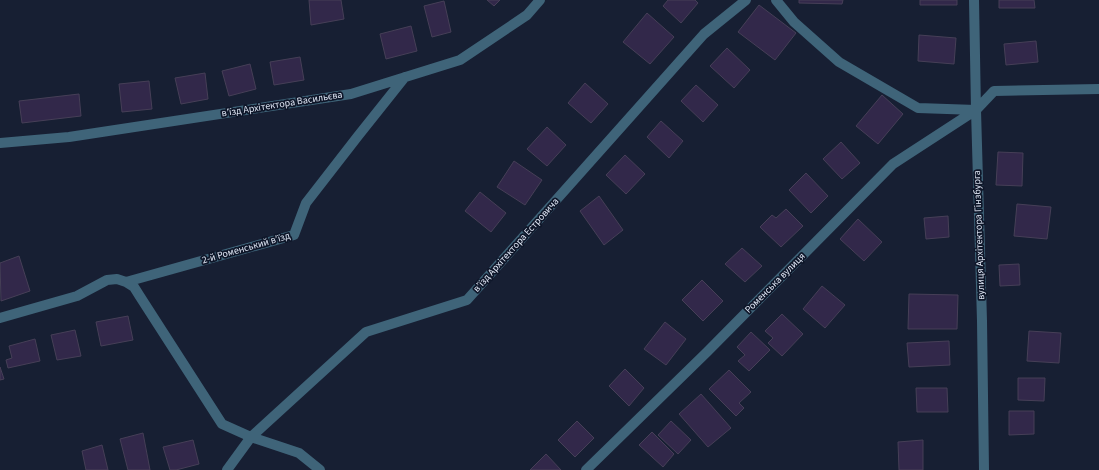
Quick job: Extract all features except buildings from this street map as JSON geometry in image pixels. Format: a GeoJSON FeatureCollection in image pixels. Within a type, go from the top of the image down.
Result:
{"type":"FeatureCollection","features":[{"type":"Feature","properties":{"kind":"street","name":"в’їзд Архітектора Васильєва"},"geometry":{"type":"LineString","coordinates":[[0,143],[70,137],[351,94],[460,60],[527,15],[540,0]]}},
{"type":"Feature","properties":{"kind":"street","name":"в’їзд Архітектора Естровича"},"geometry":{"type":"LineString","coordinates":[[227,470],[251,437],[366,332],[467,300],[704,34],[746,0]]}},
{"type":"Feature","properties":{"kind":"street"},"geometry":{"type":"LineString","coordinates":[[776,0],[794,22],[839,62],[918,108],[976,110]]}},
{"type":"Feature","properties":{"kind":"street","name":"вулиця Архітектора Гінзбурга"},"geometry":{"type":"LineString","coordinates":[[974,0],[984,470]]}},
{"type":"Feature","properties":{"kind":"street","name":"2-й Роменський в’їзд"},"geometry":{"type":"LineString","coordinates":[[0,318],[77,296],[107,280],[117,279],[126,282],[294,235],[306,203],[406,77]]}},
{"type":"Feature","properties":{"kind":"street","name":"Роменська вулиця"},"geometry":{"type":"LineString","coordinates":[[586,470],[707,352],[893,164],[976,110],[994,91],[1099,89]]}},
{"type":"Feature","properties":{"kind":"street"},"geometry":{"type":"LineString","coordinates":[[126,282],[134,287],[222,424],[251,437],[299,454],[320,470]]}}]}
